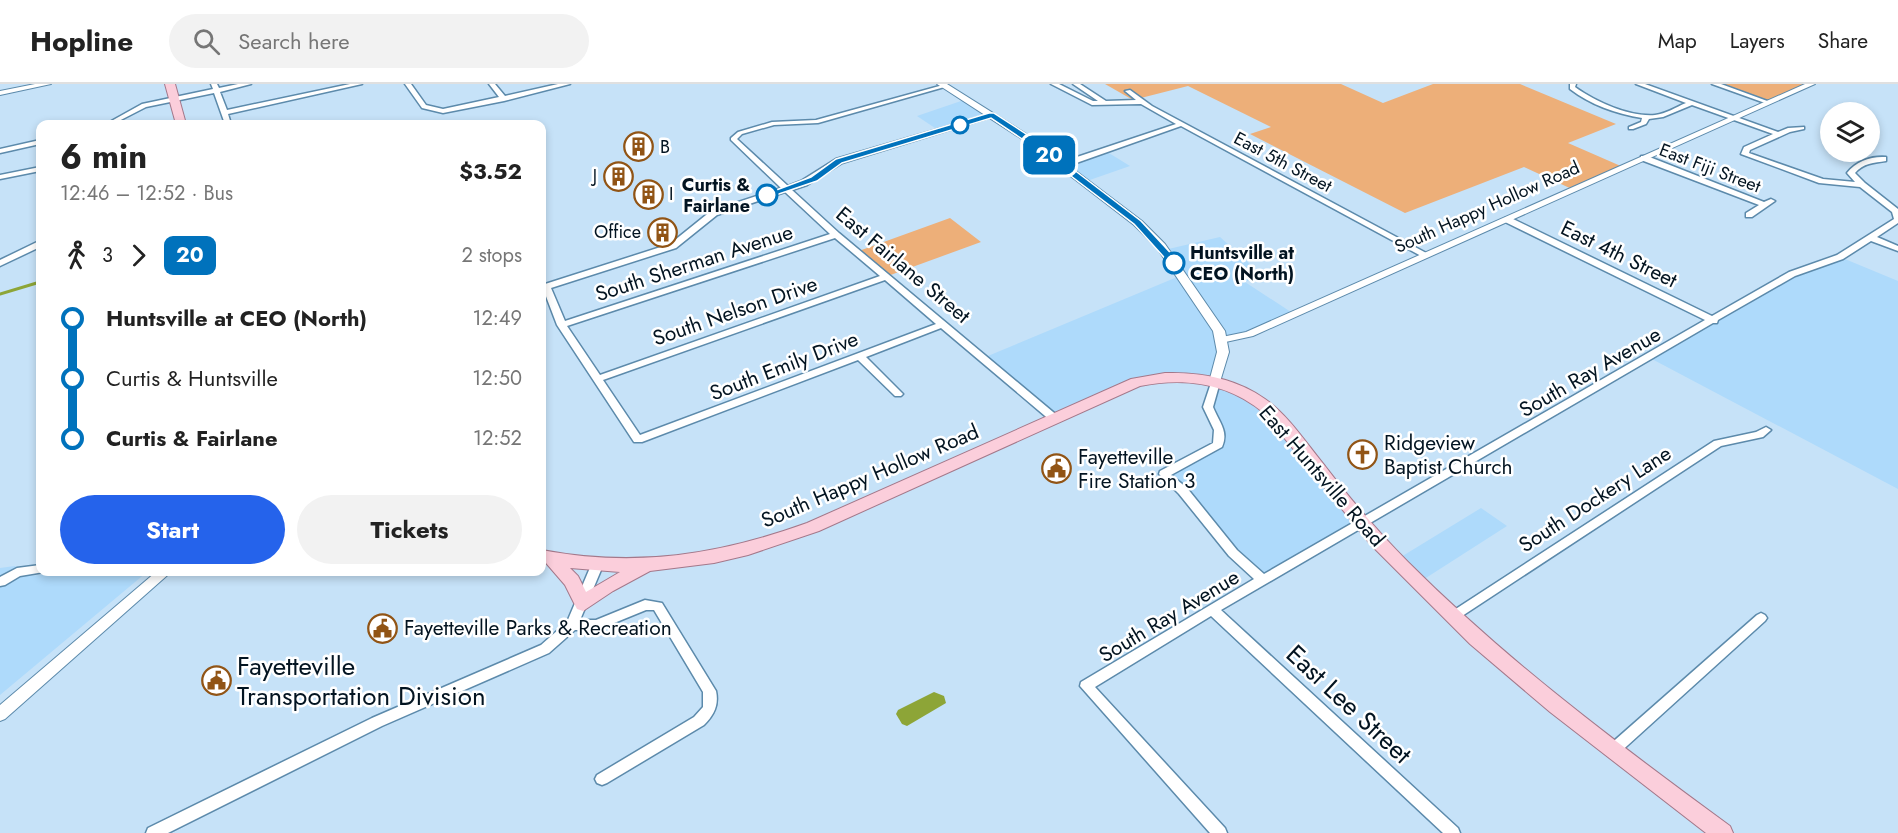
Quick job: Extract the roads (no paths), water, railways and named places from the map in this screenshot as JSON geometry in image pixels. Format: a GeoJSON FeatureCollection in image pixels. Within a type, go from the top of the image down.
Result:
{"type":"FeatureCollection","features":[{"type":"Feature","properties":{"kind":"main road"},"geometry":{"type":"LineString","coordinates":[[170,84],[179,120]]}},
{"type":"Feature","properties":{"kind":"main road"},"geometry":{"type":"LineString","coordinates":[[943,85],[992,115],[1062,165],[1138,223],[1161,246],[1213,320],[1221,340],[1221,365],[1215,381]]}},
{"type":"Feature","properties":{"kind":"main road","name":"South Happy Hollow Road"},"geometry":{"type":"LineString","coordinates":[[547,557],[598,563],[647,564],[709,558],[785,538],[1145,380],[1184,376],[1215,381]]}},
{"type":"Feature","properties":{"kind":"main road","name":"East Huntsville Road"},"geometry":{"type":"LineString","coordinates":[[1215,381],[1252,397],[1274,414],[1362,524],[1452,617],[1536,692],[1723,833]]}},
{"type":"Feature","properties":{"kind":"main road"},"geometry":{"type":"LineString","coordinates":[[547,557],[572,581],[582,604],[607,586],[647,564]]}},
{"type":"Feature","properties":{"kind":"street"},"geometry":{"type":"LineString","coordinates":[[0,93],[47,84]]}},
{"type":"Feature","properties":{"kind":"street"},"geometry":{"type":"LineString","coordinates":[[115,120],[133,109],[215,87],[248,84]]}},
{"type":"Feature","properties":{"kind":"street"},"geometry":{"type":"LineString","coordinates":[[224,113],[359,84]]}},
{"type":"Feature","properties":{"kind":"street"},"geometry":{"type":"LineString","coordinates":[[408,84],[422,105],[432,110],[456,110],[567,84]]}},
{"type":"Feature","properties":{"kind":"street"},"geometry":{"type":"LineString","coordinates":[[492,84],[504,99]]}},
{"type":"Feature","properties":{"kind":"street"},"geometry":{"type":"LineString","coordinates":[[1054,84],[1085,101],[1140,102]]}},
{"type":"Feature","properties":{"kind":"street"},"geometry":{"type":"LineString","coordinates":[[1076,84],[1105,102]]}},
{"type":"Feature","properties":{"kind":"street"},"geometry":{"type":"LineString","coordinates":[[1573,84],[1572,88],[1595,101],[1646,117],[1659,116],[1692,103]]}},
{"type":"Feature","properties":{"kind":"street"},"geometry":{"type":"LineString","coordinates":[[1639,84],[1778,134]]}},
{"type":"Feature","properties":{"kind":"street"},"geometry":{"type":"LineString","coordinates":[[1646,84],[1692,103]]}},
{"type":"Feature","properties":{"kind":"street"},"geometry":{"type":"LineString","coordinates":[[1715,84],[1767,102]]}},
{"type":"Feature","properties":{"kind":"street","name":"South Happy Hollow Road"},"geometry":{"type":"LineString","coordinates":[[1221,340],[1249,334],[1811,84]]}},
{"type":"Feature","properties":{"kind":"street","name":"East Fairlane Street"},"geometry":{"type":"LineString","coordinates":[[943,85],[816,122],[774,123],[734,136],[734,141],[836,235],[1055,419]]}},
{"type":"Feature","properties":{"kind":"street"},"geometry":{"type":"LineString","coordinates":[[215,87],[227,120]]}},
{"type":"Feature","properties":{"kind":"street","name":"East 5th Street"},"geometry":{"type":"LineString","coordinates":[[1128,91],[1140,102],[1426,255]]}},
{"type":"Feature","properties":{"kind":"street"},"geometry":{"type":"LineString","coordinates":[[546,286],[663,250],[681,241],[720,210],[814,179],[839,161],[992,115]]}},
{"type":"Feature","properties":{"kind":"street"},"geometry":{"type":"LineString","coordinates":[[1631,128],[1644,123],[1646,117]]}},
{"type":"Feature","properties":{"kind":"street"},"geometry":{"type":"LineString","coordinates":[[1062,165],[1181,124]]}},
{"type":"Feature","properties":{"kind":"street"},"geometry":{"type":"LineString","coordinates":[[1802,128],[1778,134],[1747,149],[1745,154],[1822,181],[1842,185],[1862,185]]}},
{"type":"Feature","properties":{"kind":"street"},"geometry":{"type":"LineString","coordinates":[[0,151],[36,143]]}},
{"type":"Feature","properties":{"kind":"street","name":"East Fiji Street"},"geometry":{"type":"LineString","coordinates":[[1644,158],[1768,203],[1749,215]]}},
{"type":"Feature","properties":{"kind":"street"},"geometry":{"type":"LineString","coordinates":[[1862,185],[1852,177],[1853,168],[1869,160],[1883,159]]}},
{"type":"Feature","properties":{"kind":"street"},"geometry":{"type":"LineString","coordinates":[[0,177],[36,170]]}},
{"type":"Feature","properties":{"kind":"street","name":"South Ray Avenue"},"geometry":{"type":"LineString","coordinates":[[1220,833],[1086,686],[1212,609],[1792,274],[1839,257],[1894,223],[1898,216],[1889,204],[1862,185]]}},
{"type":"Feature","properties":{"kind":"street","name":"East 4th Street"},"geometry":{"type":"LineString","coordinates":[[1508,220],[1714,321]]}},
{"type":"Feature","properties":{"kind":"street","name":"South Sherman Avenue"},"geometry":{"type":"LineString","coordinates":[[562,325],[836,235]]}},
{"type":"Feature","properties":{"kind":"street"},"geometry":{"type":"LineString","coordinates":[[1870,238],[1898,249]]}},
{"type":"Feature","properties":{"kind":"street"},"geometry":{"type":"LineString","coordinates":[[0,262],[36,246]]}},
{"type":"Feature","properties":{"kind":"street","name":"South Nelson Drive"},"geometry":{"type":"LineString","coordinates":[[597,379],[886,277]]}},
{"type":"Feature","properties":{"kind":"street"},"geometry":{"type":"LineString","coordinates":[[546,289],[554,298],[555,313],[597,379]]}},
{"type":"Feature","properties":{"kind":"street","name":"South Emily Drive"},"geometry":{"type":"LineString","coordinates":[[597,379],[638,440],[943,324]]}},
{"type":"Feature","properties":{"kind":"street"},"geometry":{"type":"LineString","coordinates":[[860,357],[898,394]]}},
{"type":"Feature","properties":{"kind":"street"},"geometry":{"type":"LineString","coordinates":[[1215,381],[1208,407],[1221,430],[1222,436],[1218,445],[1164,474],[1183,491],[1233,553],[1263,580]]}},
{"type":"Feature","properties":{"kind":"street","name":"South Dockery Lane"},"geometry":{"type":"LineString","coordinates":[[1452,617],[1718,442],[1759,435],[1766,430]]}},
{"type":"Feature","properties":{"kind":"street"},"geometry":{"type":"LineString","coordinates":[[153,833],[377,722],[449,689],[530,658],[560,639],[572,625],[598,563]]}},
{"type":"Feature","properties":{"kind":"street"},"geometry":{"type":"LineString","coordinates":[[1,582],[17,572],[36,569]]}},
{"type":"Feature","properties":{"kind":"street"},"geometry":{"type":"LineString","coordinates":[[0,714],[159,576]]}},
{"type":"Feature","properties":{"kind":"street"},"geometry":{"type":"LineString","coordinates":[[572,625],[597,625],[645,605],[658,606],[709,692],[712,703],[708,713],[699,721],[602,779]]}},
{"type":"Feature","properties":{"kind":"street","name":"East Lee Street"},"geometry":{"type":"LineString","coordinates":[[1212,609],[1453,833]]}},
{"type":"Feature","properties":{"kind":"street"},"geometry":{"type":"LineString","coordinates":[[1612,751],[1761,618]]}},
{"type":"Feature","properties":{"kind":"waterway"},"geometry":{"type":"LineString","coordinates":[[0,294],[36,283]]}},
{"type":"Feature","properties":{"kind":"place","name":"B"},"geometry":{"type":"Point","coordinates":[639,147]}},
{"type":"Feature","properties":{"kind":"place","name":"J"},"geometry":{"type":"Point","coordinates":[618,176]}},
{"type":"Feature","properties":{"kind":"place","name":"I"},"geometry":{"type":"Point","coordinates":[648,194]}},
{"type":"Feature","properties":{"kind":"place","name":"Curtis & Fairlane"},"geometry":{"type":"Point","coordinates":[767,195]}},
{"type":"Feature","properties":{"kind":"place","name":"Office"},"geometry":{"type":"Point","coordinates":[662,232]}},
{"type":"Feature","properties":{"kind":"place","name":"Huntsville at CEO (North)"},"geometry":{"type":"Point","coordinates":[1174,263]}},
{"type":"Feature","properties":{"kind":"place","name":"Ridgeview Baptist Church"},"geometry":{"type":"Point","coordinates":[1363,455]}},
{"type":"Feature","properties":{"kind":"place","name":"Fayetteville Fire Station 3"},"geometry":{"type":"Point","coordinates":[1057,469]}},
{"type":"Feature","properties":{"kind":"place","name":"Fayetteville Parks & Recreation"},"geometry":{"type":"Point","coordinates":[383,628]}},
{"type":"Feature","properties":{"kind":"place","name":"Fayetteville Transportation Division"},"geometry":{"type":"Point","coordinates":[216,681]}}]}
